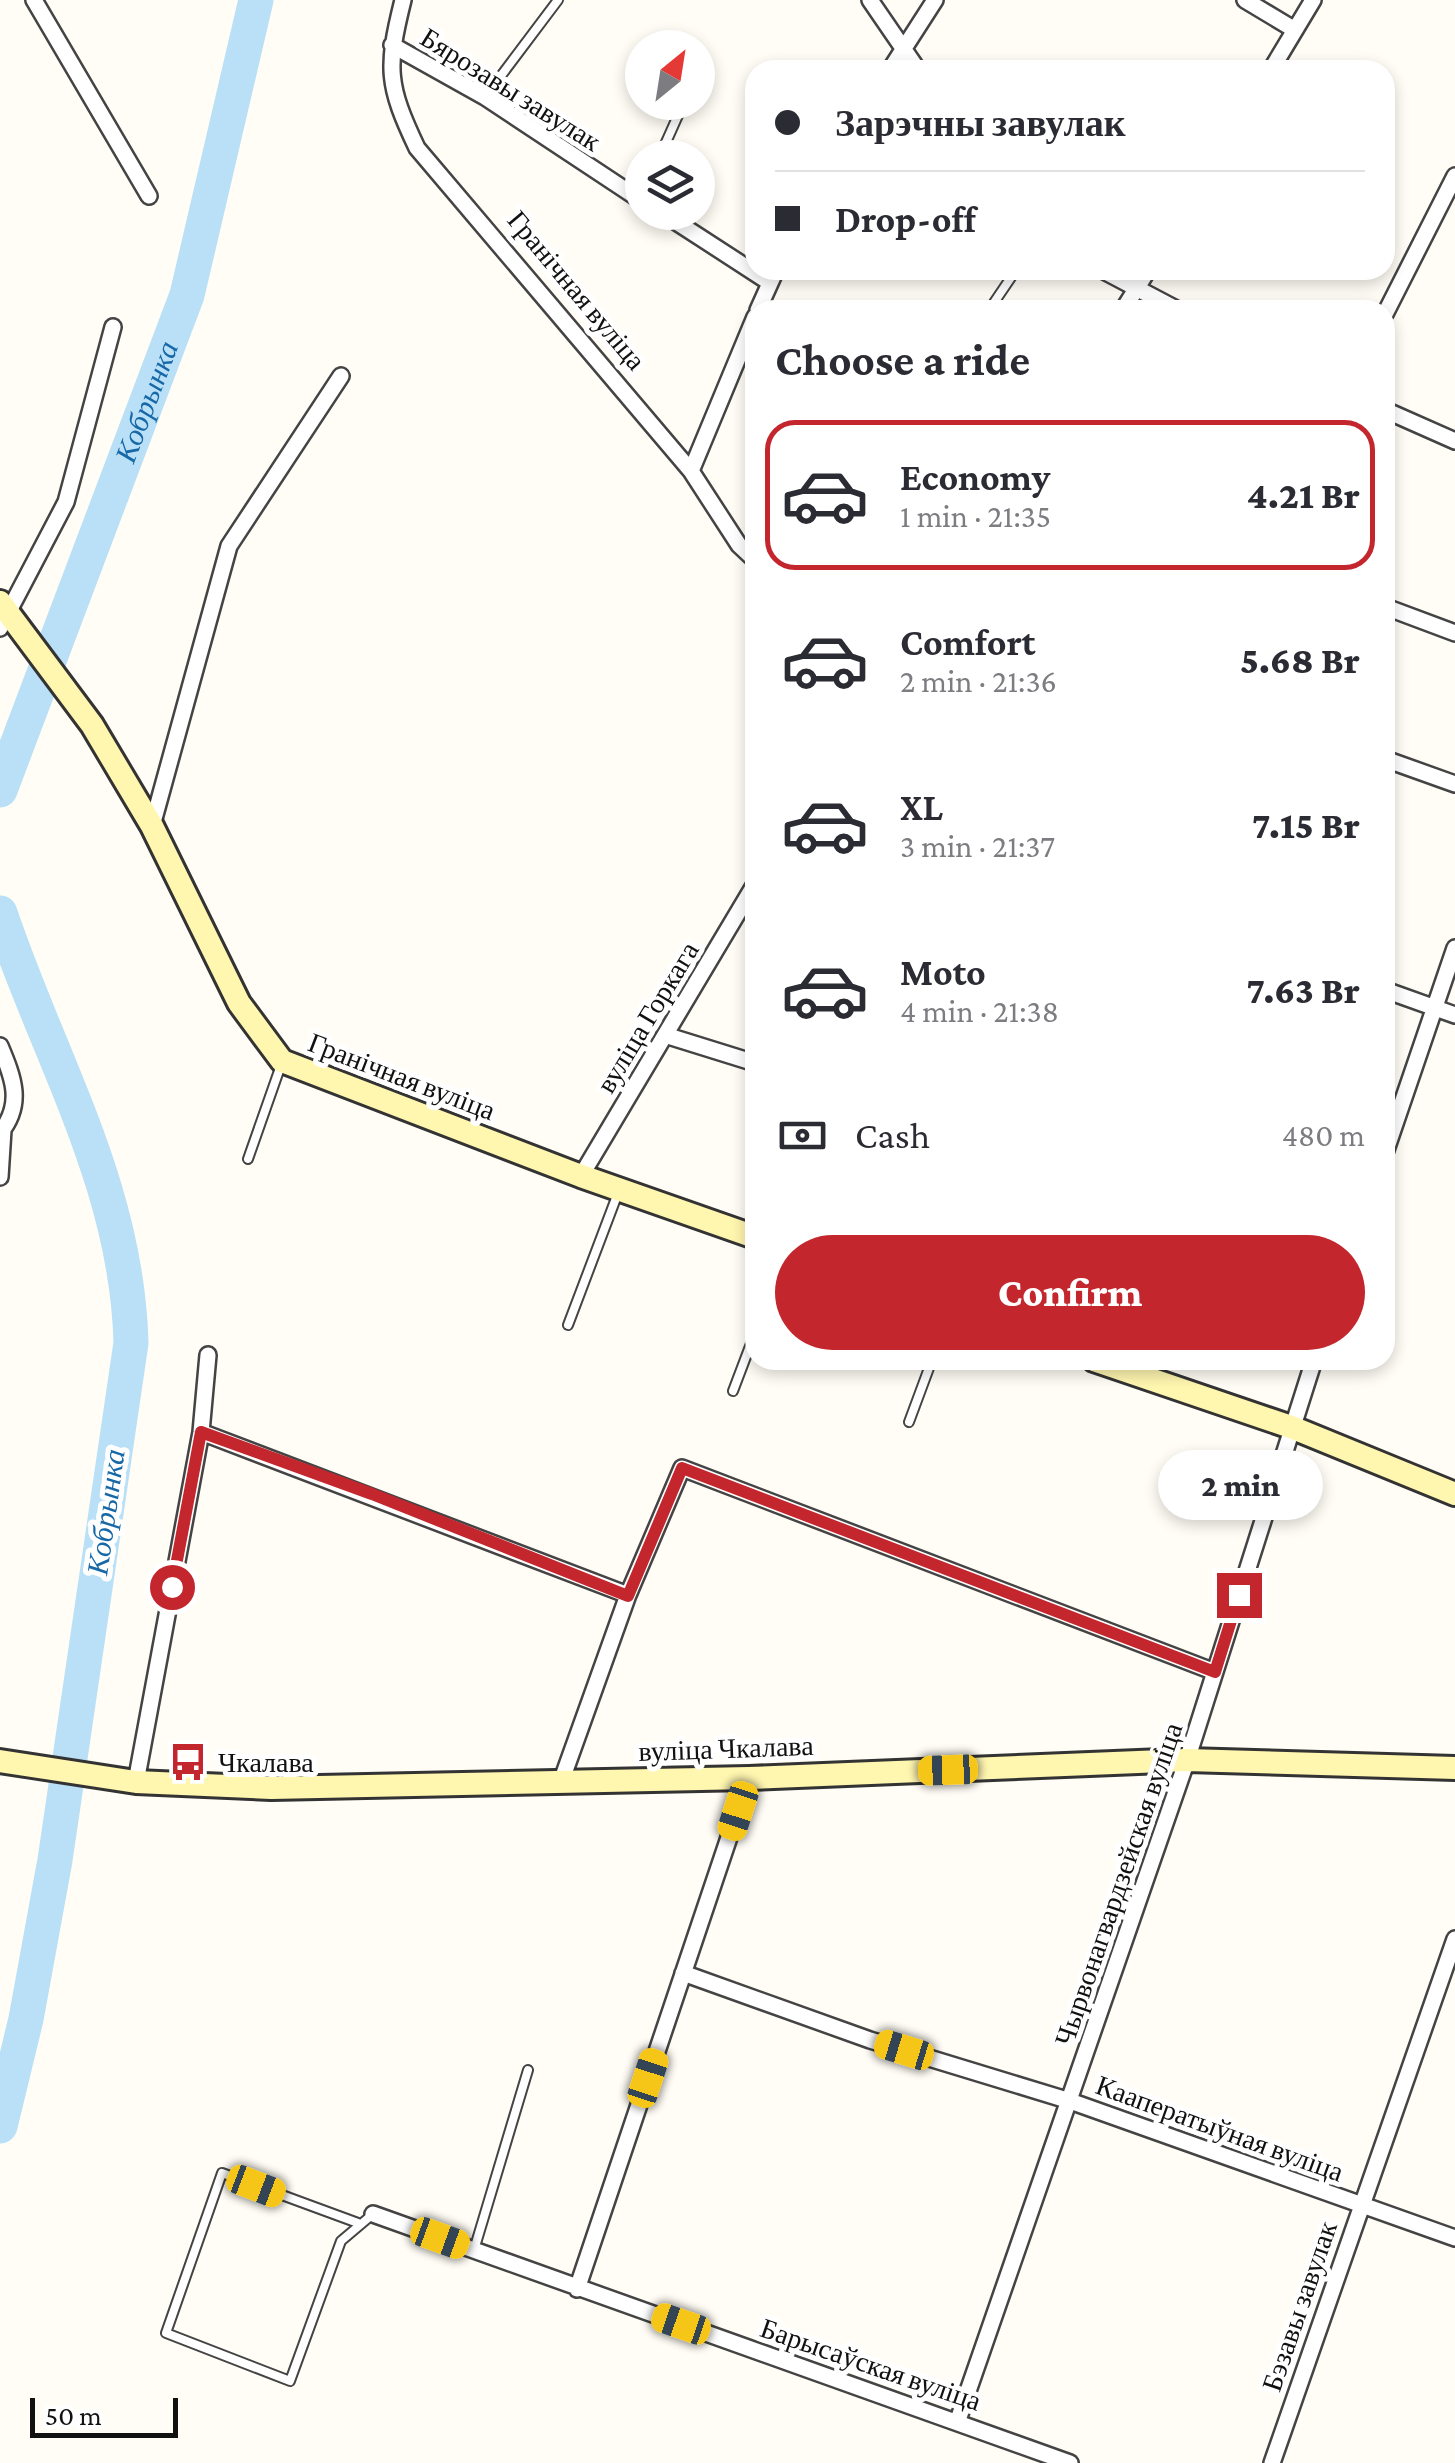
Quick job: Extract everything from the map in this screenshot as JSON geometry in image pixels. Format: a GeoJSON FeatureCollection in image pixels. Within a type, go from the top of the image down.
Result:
{"type":"FeatureCollection","features":[{"type":"Feature","properties":{"kind":"main road","name":"Гранічная вуліца"},"geometry":{"type":"LineString","coordinates":[[2,614],[62,681],[152,826],[241,1008],[282,1061],[581,1176],[745,1233]]}},
{"type":"Feature","properties":{"kind":"main road"},"geometry":{"type":"LineString","coordinates":[[1124,1370],[1292,1427],[1455,1494]]}},
{"type":"Feature","properties":{"kind":"main road","name":"вуліца Чкалава"},"geometry":{"type":"LineString","coordinates":[[0,1761],[136,1782],[271,1788],[749,1778],[1187,1760],[1455,1768]]}},
{"type":"Feature","properties":{"kind":"street"},"geometry":{"type":"LineString","coordinates":[[34,0],[149,196]]}},
{"type":"Feature","properties":{"kind":"street","name":"Бярозавы завулак"},"geometry":{"type":"LineString","coordinates":[[404,0],[392,45],[485,97],[625,187]]}},
{"type":"Feature","properties":{"kind":"street"},"geometry":{"type":"LineString","coordinates":[[870,0],[912,60]]}},
{"type":"Feature","properties":{"kind":"street"},"geometry":{"type":"LineString","coordinates":[[896,60],[935,0]]}},
{"type":"Feature","properties":{"kind":"street"},"geometry":{"type":"LineString","coordinates":[[1245,0],[1295,30]]}},
{"type":"Feature","properties":{"kind":"street"},"geometry":{"type":"LineString","coordinates":[[1277,60],[1313,0]]}},
{"type":"Feature","properties":{"kind":"street","name":"Гранічная вуліца"},"geometry":{"type":"LineString","coordinates":[[392,45],[393,98],[417,148],[691,471]]}},
{"type":"Feature","properties":{"kind":"street"},"geometry":{"type":"LineString","coordinates":[[1392,300],[1455,176]]}},
{"type":"Feature","properties":{"kind":"street"},"geometry":{"type":"LineString","coordinates":[[692,230],[745,260]]}},
{"type":"Feature","properties":{"kind":"street"},"geometry":{"type":"LineString","coordinates":[[1119,280],[1157,300]]}},
{"type":"Feature","properties":{"kind":"street"},"geometry":{"type":"LineString","coordinates":[[1130,300],[1142,280]]}},
{"type":"Feature","properties":{"kind":"street"},"geometry":{"type":"LineString","coordinates":[[2,614],[66,502],[113,327]]}},
{"type":"Feature","properties":{"kind":"street"},"geometry":{"type":"LineString","coordinates":[[745,340],[691,471],[745,551]]}},
{"type":"Feature","properties":{"kind":"street"},"geometry":{"type":"LineString","coordinates":[[152,826],[229,546],[342,376]]}},
{"type":"Feature","properties":{"kind":"street"},"geometry":{"type":"LineString","coordinates":[[1395,414],[1455,441]]}},
{"type":"Feature","properties":{"kind":"street"},"geometry":{"type":"LineString","coordinates":[[1395,610],[1455,633]]}},
{"type":"Feature","properties":{"kind":"street"},"geometry":{"type":"LineString","coordinates":[[1395,763],[1455,784]]}},
{"type":"Feature","properties":{"kind":"street","name":"вуліца Горкага"},"geometry":{"type":"LineString","coordinates":[[581,1176],[745,901]]}},
{"type":"Feature","properties":{"kind":"street"},"geometry":{"type":"LineString","coordinates":[[1395,1124],[1455,948]]}},
{"type":"Feature","properties":{"kind":"street"},"geometry":{"type":"LineString","coordinates":[[1395,993],[1455,1016]]}},
{"type":"Feature","properties":{"kind":"street"},"geometry":{"type":"LineString","coordinates":[[665,1035],[745,1060]]}},
{"type":"Feature","properties":{"kind":"street"},"geometry":{"type":"LineString","coordinates":[[0,1046],[15,1082],[14,1109],[2,1132],[0,1177]]}},
{"type":"Feature","properties":{"kind":"street"},"geometry":{"type":"LineString","coordinates":[[136,1782],[201,1432],[208,1354]]}},
{"type":"Feature","properties":{"kind":"street","name":"Чырвонагвардзейская вуліца"},"geometry":{"type":"LineString","coordinates":[[958,2420],[1187,1760],[1311,1370]]}},
{"type":"Feature","properties":{"kind":"street"},"geometry":{"type":"LineString","coordinates":[[201,1432],[372,1494],[628,1596]]}},
{"type":"Feature","properties":{"kind":"street"},"geometry":{"type":"LineString","coordinates":[[561,1782],[628,1596],[682,1468],[1215,1672]]}},
{"type":"Feature","properties":{"kind":"street"},"geometry":{"type":"LineString","coordinates":[[577,2288],[749,1778]]}},
{"type":"Feature","properties":{"kind":"street","name":"Бэзавы завулак"},"geometry":{"type":"LineString","coordinates":[[1272,2463],[1455,1939]]}},
{"type":"Feature","properties":{"kind":"street","name":"Кааператыўная вуліца"},"geometry":{"type":"LineString","coordinates":[[683,1972],[870,2040],[1070,2100],[1455,2238]]}},
{"type":"Feature","properties":{"kind":"street","name":"Барысаўская вуліца"},"geometry":{"type":"LineString","coordinates":[[374,2214],[1070,2463]]}},
{"type":"Feature","properties":{"kind":"lane"},"geometry":{"type":"LineString","coordinates":[[485,97],[558,0]]}},
{"type":"Feature","properties":{"kind":"lane"},"geometry":{"type":"LineString","coordinates":[[248,1159],[282,1061]]}},
{"type":"Feature","properties":{"kind":"lane"},"geometry":{"type":"LineString","coordinates":[[568,1325],[619,1189]]}},
{"type":"Feature","properties":{"kind":"lane"},"geometry":{"type":"LineString","coordinates":[[733,1391],[745,1359]]}},
{"type":"Feature","properties":{"kind":"lane"},"geometry":{"type":"LineString","coordinates":[[909,1422],[928,1370]]}},
{"type":"Feature","properties":{"kind":"lane"},"geometry":{"type":"LineString","coordinates":[[474,2250],[528,2070]]}},
{"type":"Feature","properties":{"kind":"lane"},"geometry":{"type":"LineString","coordinates":[[358,2224],[222,2173],[166,2333],[290,2381],[340,2242],[374,2214]]}},
{"type":"Feature","properties":{"kind":"waterway","name":"Кобрынка"},"geometry":{"type":"LineString","coordinates":[[0,790],[187,295],[256,0]]}},
{"type":"Feature","properties":{"kind":"waterway","name":"Кобрынка"},"geometry":{"type":"LineString","coordinates":[[0,913],[101,1176],[126,1285],[131,1343],[55,1860],[26,2019],[0,2126]]}},
{"type":"Feature","properties":{"kind":"place","name":"Чкалава"},"geometry":{"type":"Point","coordinates":[188,1762]}},
{"type":"Feature","properties":{"kind":"route"},"geometry":{"type":"LineString","coordinates":[[172,1587],[201,1432],[372,1494],[628,1596],[682,1468],[1215,1672],[1239,1595]]}}]}
